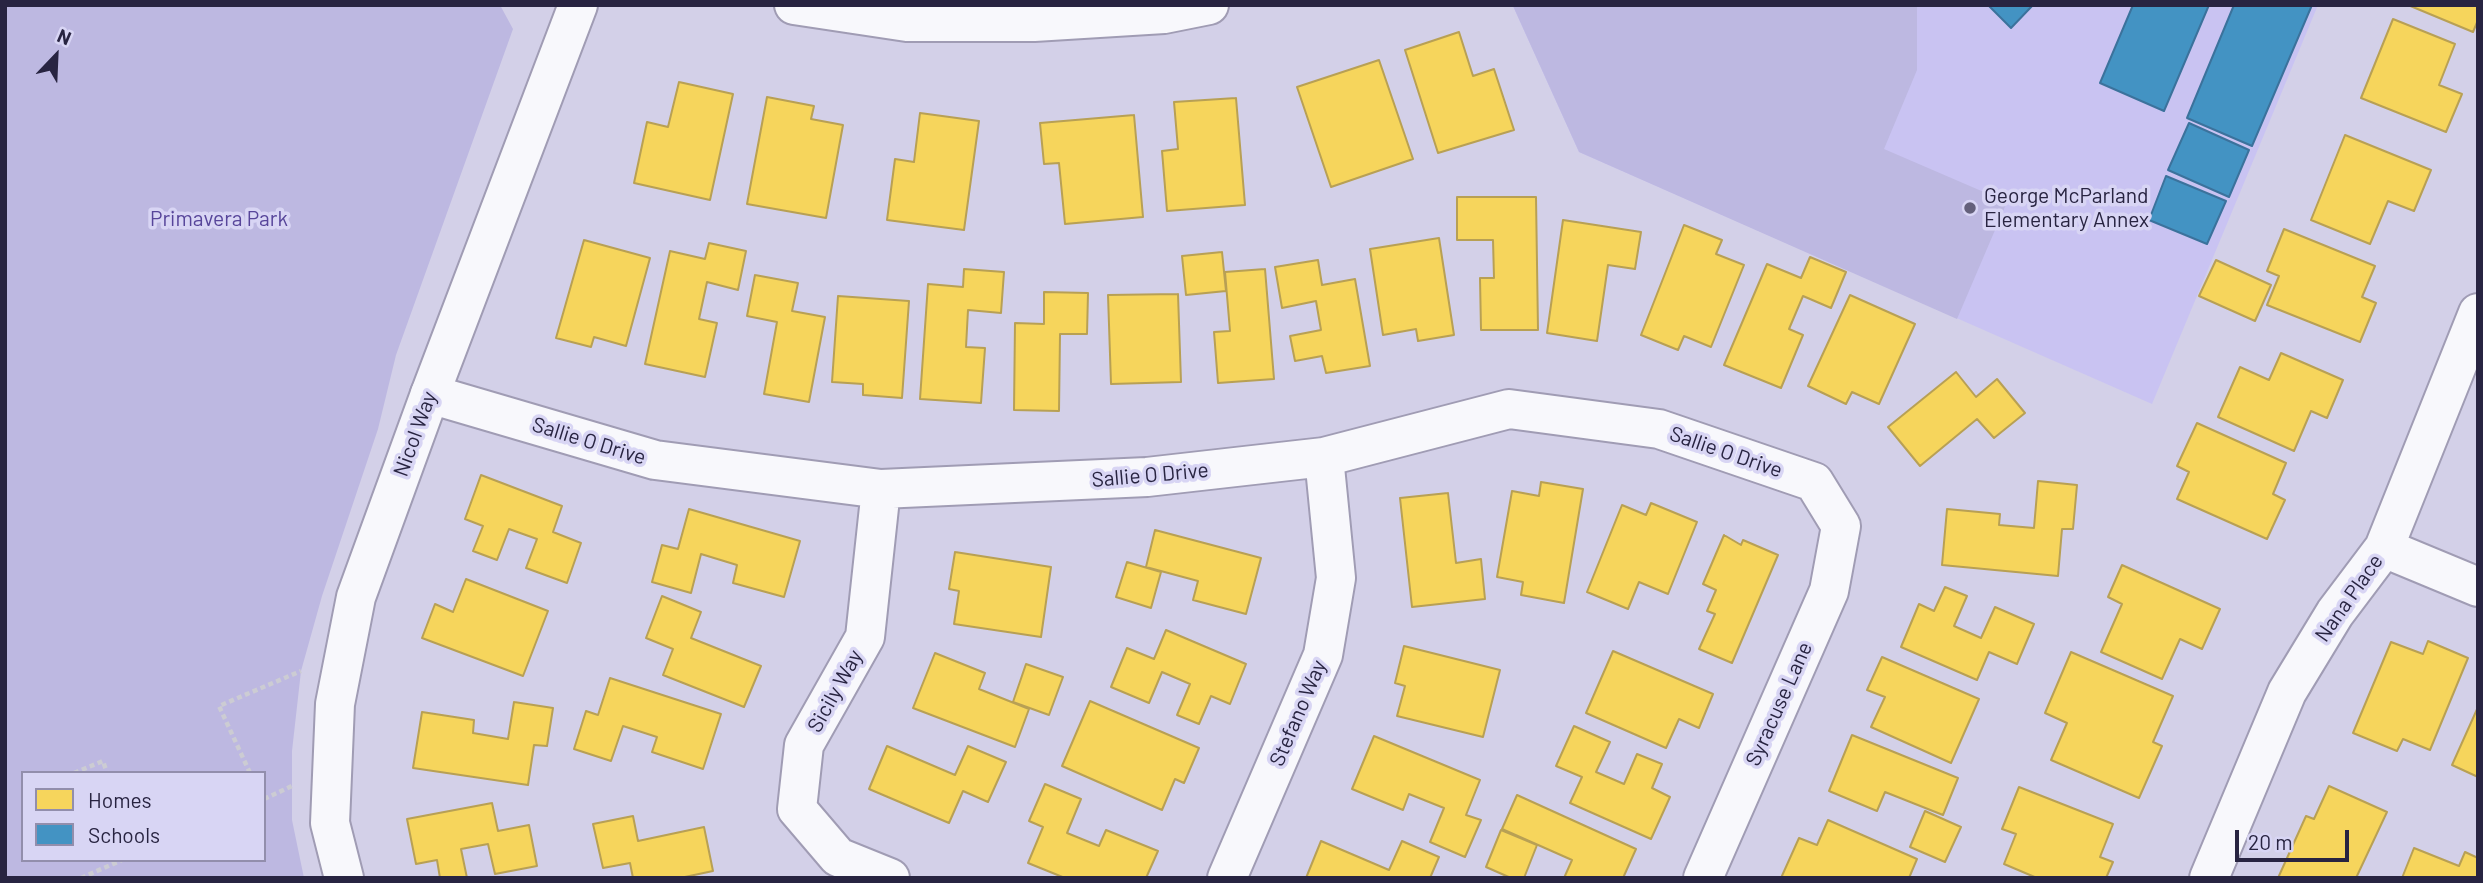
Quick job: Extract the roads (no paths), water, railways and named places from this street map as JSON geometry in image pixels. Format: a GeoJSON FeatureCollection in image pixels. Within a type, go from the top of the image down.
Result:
{"type":"FeatureCollection","features":[{"type":"Feature","properties":{"kind":"street","name":"Nicol Way"},"geometry":{"type":"LineString","coordinates":[[344,878],[330,823],[335,704],[356,597],[578,5]]}},
{"type":"Feature","properties":{"kind":"street"},"geometry":{"type":"LineString","coordinates":[[794,5],[907,22],[1034,22],[1164,14],[1209,5]]}},
{"type":"Feature","properties":{"kind":"street","name":"Nana Place"},"geometry":{"type":"LineString","coordinates":[[2209,878],[2287,692],[2335,613],[2384,548],[2478,313]]}},
{"type":"Feature","properties":{"kind":"street","name":"Sallie O Drive"},"geometry":{"type":"LineString","coordinates":[[430,394],[655,460],[881,489],[1147,478],[1324,457],[1509,409],[1660,429],[1814,482],[1841,526]]}},
{"type":"Feature","properties":{"kind":"street","name":"Stefano Way"},"geometry":{"type":"LineString","coordinates":[[1227,878],[1323,655],[1336,578],[1324,457]]}},
{"type":"Feature","properties":{"kind":"street","name":"Sicily Way"},"geometry":{"type":"LineString","coordinates":[[881,489],[865,637],[804,745],[797,808],[838,857],[890,878]]}},
{"type":"Feature","properties":{"kind":"street","name":"Syracuse Lane"},"geometry":{"type":"LineString","coordinates":[[1703,878],[1829,591],[1841,526]]}},
{"type":"Feature","properties":{"kind":"street"},"geometry":{"type":"LineString","coordinates":[[2384,548],[2478,587]]}},
{"type":"Feature","properties":{"kind":"place","name":"George McParland Elementary Annex"},"geometry":{"type":"Point","coordinates":[1970,208]}},
{"type":"Feature","properties":{"kind":"park label","name":"Primavera Park"},"geometry":{"type":"Point","coordinates":[219,219]}}]}
